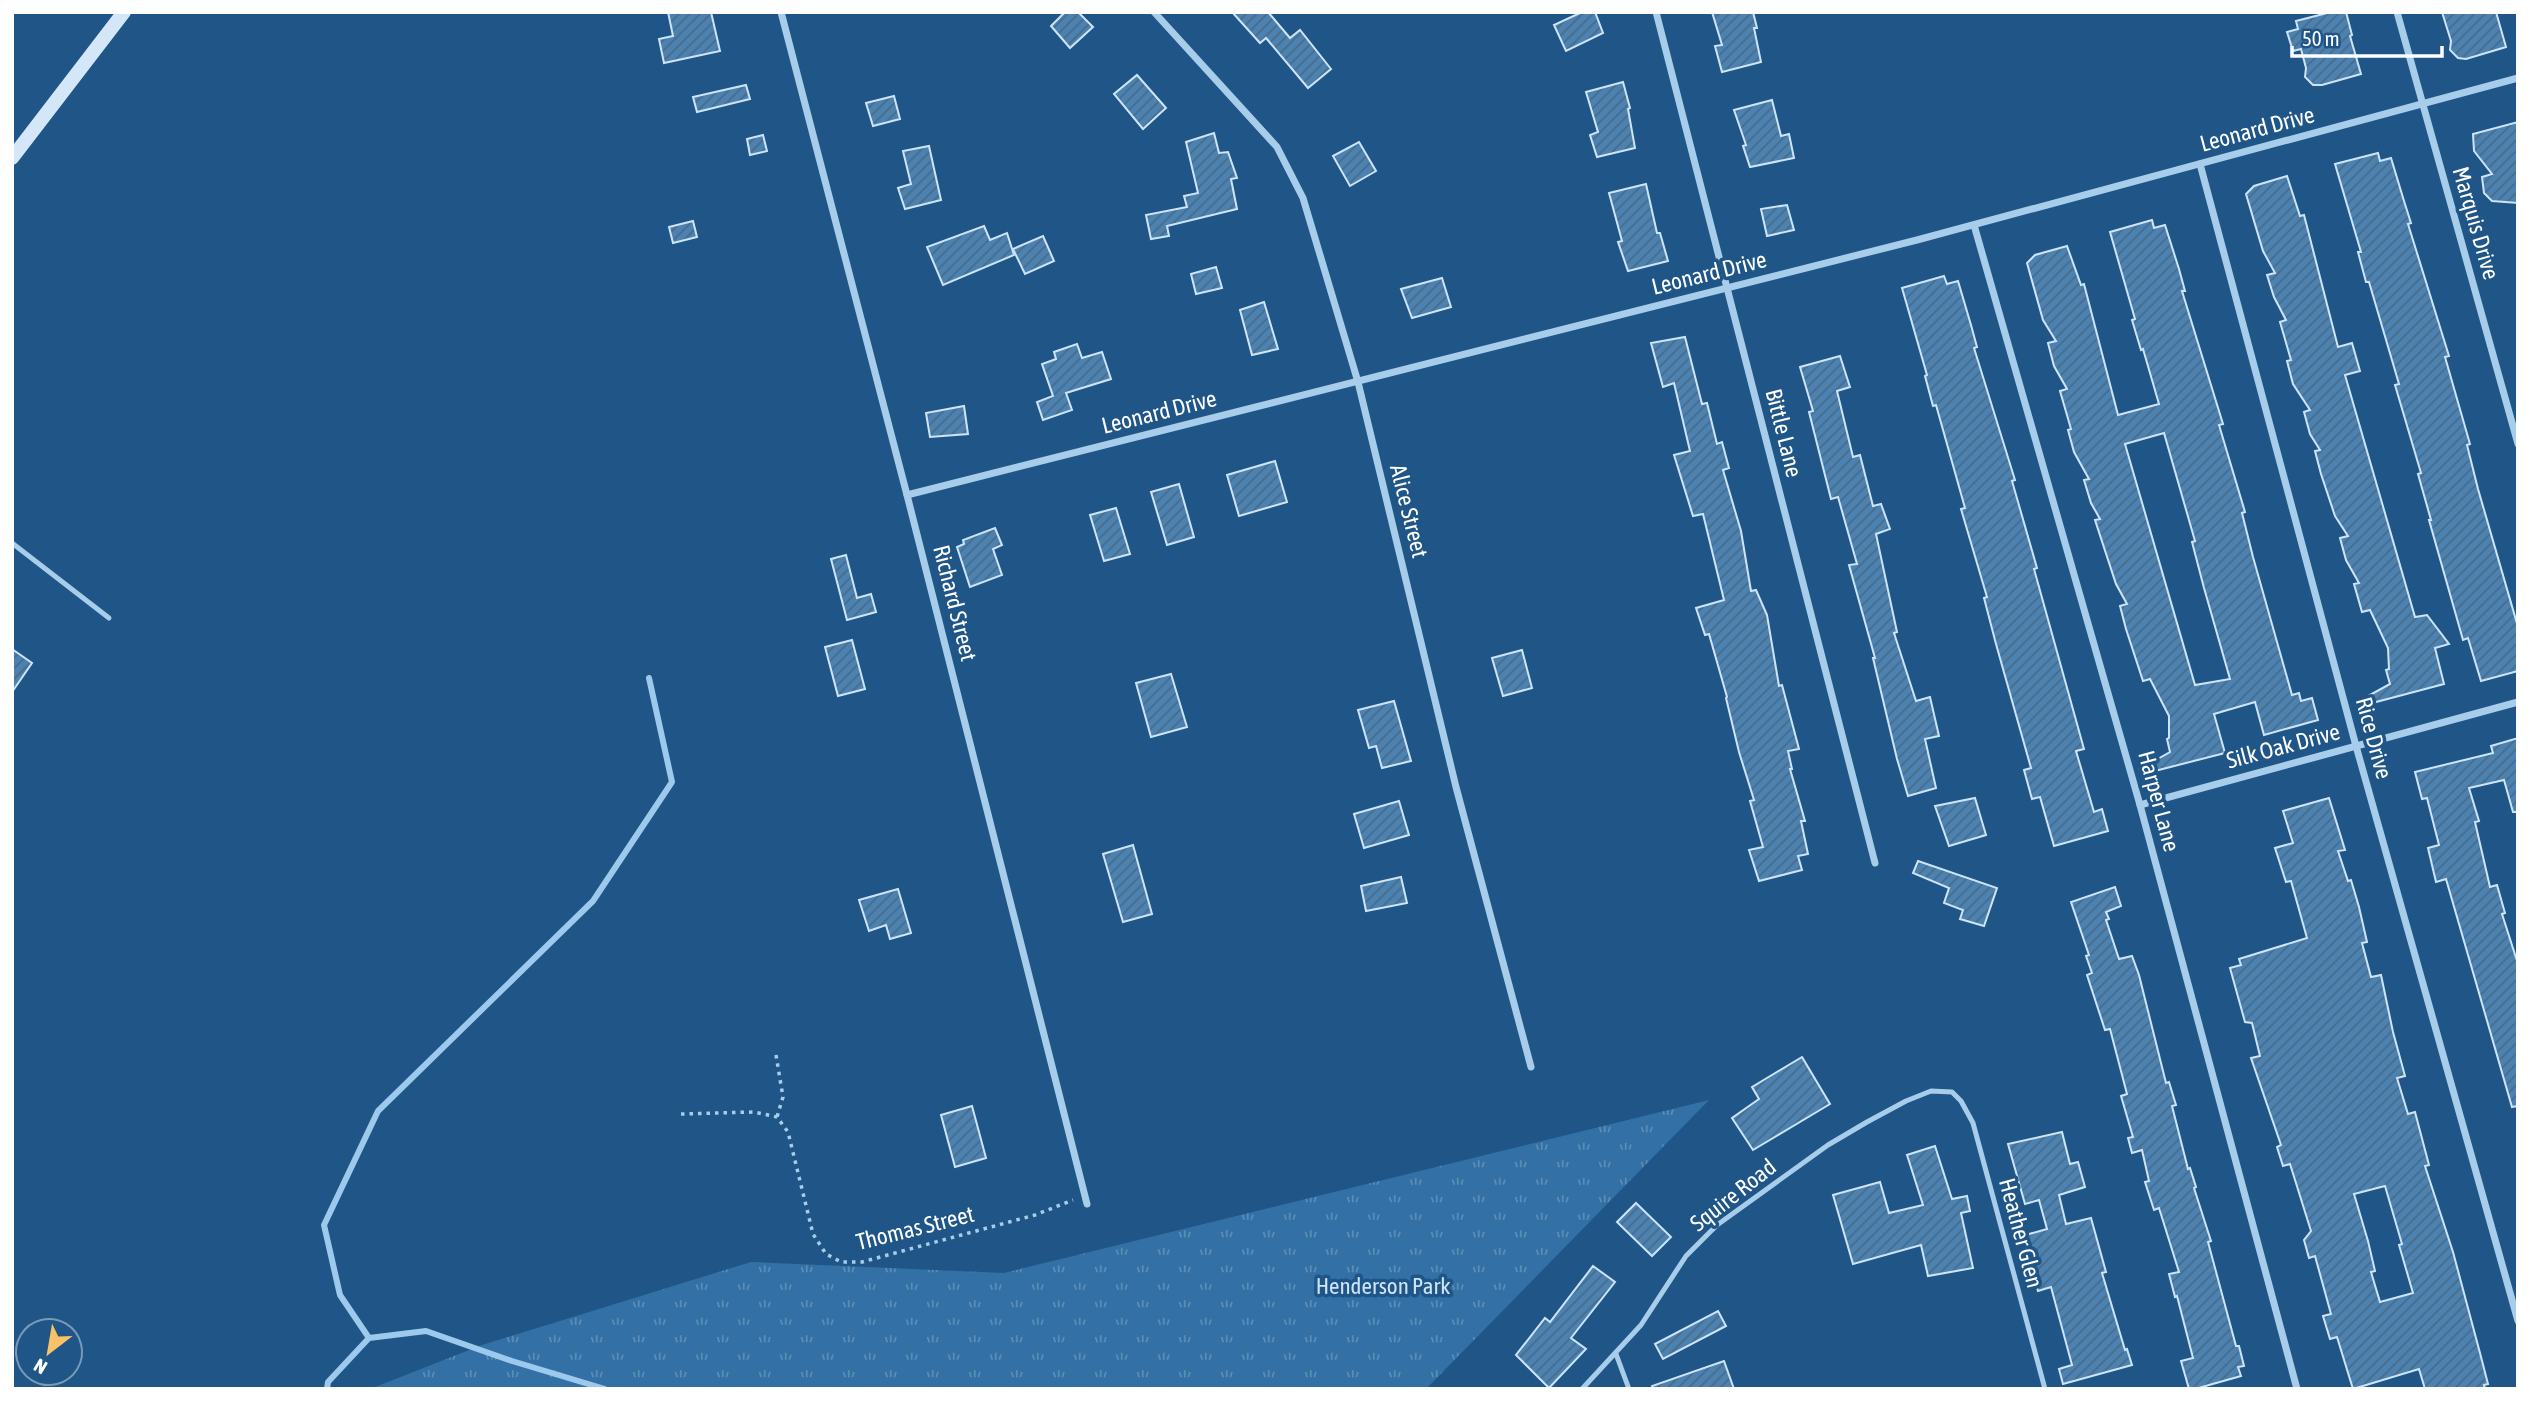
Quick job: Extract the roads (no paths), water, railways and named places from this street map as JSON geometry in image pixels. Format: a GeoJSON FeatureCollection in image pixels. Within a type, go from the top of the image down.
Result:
{"type":"FeatureCollection","features":[{"type":"Feature","properties":{"kind":"street"},"geometry":{"type":"LineString","coordinates":[[14,153],[124,12]]}},
{"type":"Feature","properties":{"kind":"street","name":"Richard Street"},"geometry":{"type":"LineString","coordinates":[[781,12],[1087,1204]]}},
{"type":"Feature","properties":{"kind":"street","name":"Alice Street"},"geometry":{"type":"LineString","coordinates":[[1154,12],[1277,147],[1303,198],[1358,382],[1456,788],[1531,1067]]}},
{"type":"Feature","properties":{"kind":"street","name":"Bittle Lane"},"geometry":{"type":"LineString","coordinates":[[1656,12],[1875,863]]}},
{"type":"Feature","properties":{"kind":"street","name":"Marquis Drive"},"geometry":{"type":"LineString","coordinates":[[2397,12],[2518,444]]}},
{"type":"Feature","properties":{"kind":"street","name":"Leonard Drive"},"geometry":{"type":"LineString","coordinates":[[907,495],[1974,225],[2518,78]]}},
{"type":"Feature","properties":{"kind":"street","name":"Rice Drive"},"geometry":{"type":"LineString","coordinates":[[2200,164],[2356,746],[2518,1321]]}},
{"type":"Feature","properties":{"kind":"street","name":"Harper Lane"},"geometry":{"type":"LineString","coordinates":[[1974,225],[2140,805],[2297,1389]]}},
{"type":"Feature","properties":{"kind":"street","name":"Silk Oak Drive"},"geometry":{"type":"LineString","coordinates":[[2140,805],[2518,702]]}},
{"type":"Feature","properties":{"kind":"lane"},"geometry":{"type":"LineString","coordinates":[[12,543],[109,618]]}},
{"type":"Feature","properties":{"kind":"lane","name":"Squire Road"},"geometry":{"type":"LineString","coordinates":[[1582,1389],[1641,1325],[1686,1256],[1717,1224],[1828,1145],[1867,1122],[1931,1091],[1952,1092]]}},
{"type":"Feature","properties":{"kind":"lane","name":"Heather Glen"},"geometry":{"type":"LineString","coordinates":[[1952,1092],[1961,1101],[1973,1123],[2045,1389]]}},
{"type":"Feature","properties":{"kind":"lane"},"geometry":{"type":"LineString","coordinates":[[1616,1354],[1629,1389]]}},
{"type":"Feature","properties":{"kind":"waterway"},"geometry":{"type":"LineString","coordinates":[[369,1338],[340,1295],[324,1225],[378,1111],[593,901],[672,782],[649,678]]}},
{"type":"Feature","properties":{"kind":"waterway"},"geometry":{"type":"LineString","coordinates":[[327,1389],[328,1382],[369,1338],[426,1331],[605,1389]]}},
{"type":"Feature","properties":{"kind":"park label","name":"Henderson Park"},"geometry":{"type":"Point","coordinates":[1383,1286]}}]}
